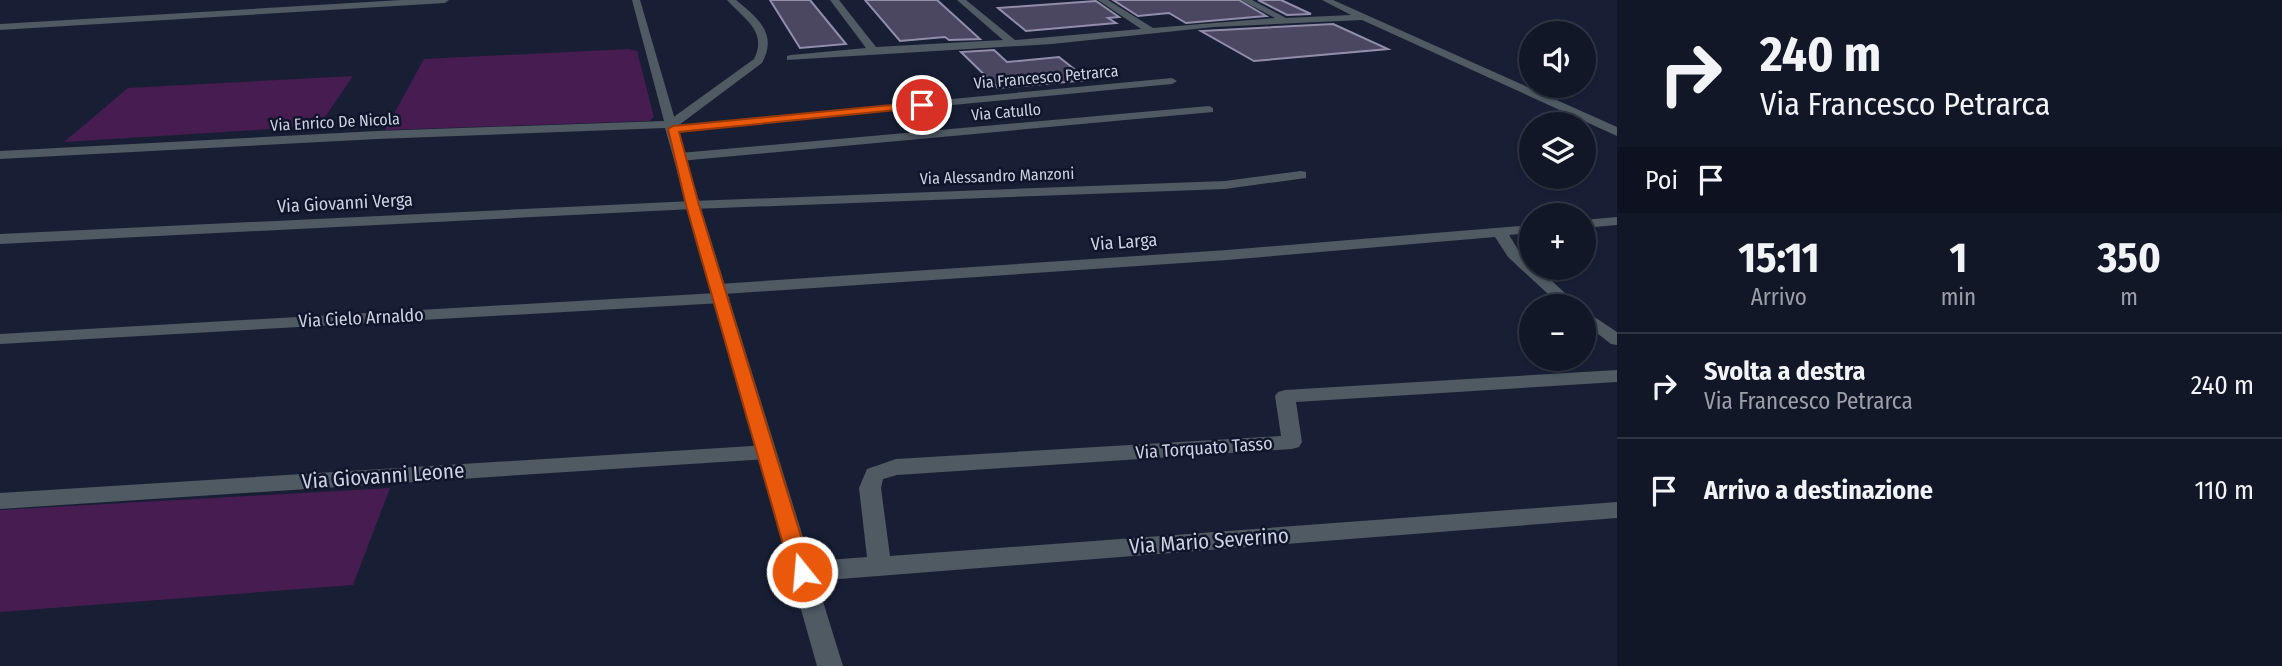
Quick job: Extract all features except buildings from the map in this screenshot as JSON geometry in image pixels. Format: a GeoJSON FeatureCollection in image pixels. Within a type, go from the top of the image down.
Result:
{"type":"FeatureCollection","features":[{"type":"Feature","properties":{"kind":"street"},"geometry":{"type":"LineString","coordinates":[[0,27],[444,0]]}},
{"type":"Feature","properties":{"kind":"street"},"geometry":{"type":"LineString","coordinates":[[636,0],[692,205],[721,293],[830,666]]}},
{"type":"Feature","properties":{"kind":"street"},"geometry":{"type":"LineString","coordinates":[[672,126],[758,61],[766,49],[766,40],[760,29],[731,0]]}},
{"type":"Feature","properties":{"kind":"street"},"geometry":{"type":"LineString","coordinates":[[834,0],[873,50]]}},
{"type":"Feature","properties":{"kind":"street"},"geometry":{"type":"LineString","coordinates":[[961,0],[1010,42]]}},
{"type":"Feature","properties":{"kind":"street"},"geometry":{"type":"LineString","coordinates":[[1102,0],[1150,30]]}},
{"type":"Feature","properties":{"kind":"street"},"geometry":{"type":"LineString","coordinates":[[1245,0],[1285,20]]}},
{"type":"Feature","properties":{"kind":"street"},"geometry":{"type":"LineString","coordinates":[[1326,0],[1617,132]]}},
{"type":"Feature","properties":{"kind":"street"},"geometry":{"type":"LineString","coordinates":[[791,58],[1285,20],[1363,17]]}},
{"type":"Feature","properties":{"kind":"street","name":"Via Francesco Petrarca"},"geometry":{"type":"LineString","coordinates":[[672,126],[1172,81]]}},
{"type":"Feature","properties":{"kind":"street","name":"Via Catullo"},"geometry":{"type":"LineString","coordinates":[[680,157],[1209,110]]}},
{"type":"Feature","properties":{"kind":"street","name":"Via Enrico De Nicola"},"geometry":{"type":"LineString","coordinates":[[0,155],[377,135],[672,126]]}},
{"type":"Feature","properties":{"kind":"street","name":"Via Alessandro Manzoni"},"geometry":{"type":"LineString","coordinates":[[692,205],[1225,185],[1301,175]]}},
{"type":"Feature","properties":{"kind":"street","name":"Via Giovanni Verga"},"geometry":{"type":"LineString","coordinates":[[0,239],[692,205]]}},
{"type":"Feature","properties":{"kind":"street"},"geometry":{"type":"LineString","coordinates":[[1596,223],[1617,221]]}},
{"type":"Feature","properties":{"kind":"street","name":"Via Larga"},"geometry":{"type":"LineString","coordinates":[[721,293],[1519,230]]}},
{"type":"Feature","properties":{"kind":"street"},"geometry":{"type":"LineString","coordinates":[[1500,232],[1513,254],[1558,294]]}},
{"type":"Feature","properties":{"kind":"street","name":"Via Cielo Arnaldo"},"geometry":{"type":"LineString","coordinates":[[0,339],[721,293]]}},
{"type":"Feature","properties":{"kind":"street"},"geometry":{"type":"LineString","coordinates":[[1596,325],[1617,340]]}},
{"type":"Feature","properties":{"kind":"street","name":"Via Torquato Tasso"},"geometry":{"type":"LineString","coordinates":[[880,566],[870,488],[874,474],[896,467],[1292,442],[1285,396],[1617,376]]}},
{"type":"Feature","properties":{"kind":"street","name":"Via Giovanni Leone"},"geometry":{"type":"LineString","coordinates":[[0,501],[766,452]]}},
{"type":"Feature","properties":{"kind":"street","name":"Via Mario Severino"},"geometry":{"type":"LineString","coordinates":[[802,572],[1617,510]]}},
{"type":"Feature","properties":{"kind":"shaded area"},"geometry":{"type":"Polygon","coordinates":[[[628,49],[637,51],[654,117],[649,121],[385,130],[424,59],[628,49]]]}},
{"type":"Feature","properties":{"kind":"shaded area"},"geometry":{"type":"Polygon","coordinates":[[[353,76],[319,126],[64,142],[128,88],[353,76]]]}},
{"type":"Feature","properties":{"kind":"shaded area"},"geometry":{"type":"Polygon","coordinates":[[[390,488],[353,585],[0,612],[0,510],[390,488]]]}},
{"type":"Feature","properties":{"kind":"route"},"geometry":{"type":"LineString","coordinates":[[802,572],[692,205],[673,129],[922,105]]}}]}
